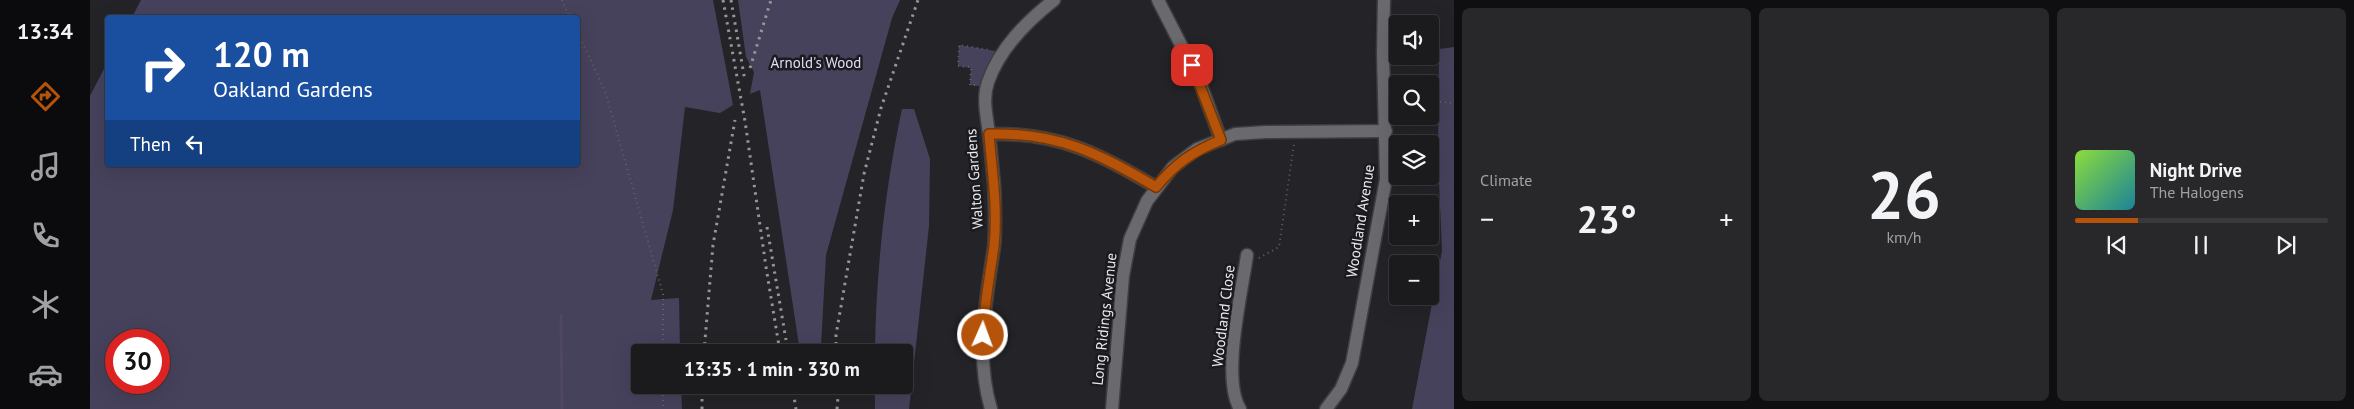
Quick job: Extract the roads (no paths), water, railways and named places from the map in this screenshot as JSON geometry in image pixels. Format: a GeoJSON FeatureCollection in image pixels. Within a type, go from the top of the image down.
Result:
{"type":"FeatureCollection","features":[{"type":"Feature","properties":{"kind":"street","name":"Walton Gardens"},"geometry":{"type":"LineString","coordinates":[[992,409],[988,398],[983,349],[986,291],[994,246],[995,215],[989,134],[984,105],[987,87],[1002,54],[1022,28],[1054,0]]}},
{"type":"Feature","properties":{"kind":"street"},"geometry":{"type":"LineString","coordinates":[[1158,0],[1199,80],[1221,140]]}},
{"type":"Feature","properties":{"kind":"street","name":"Woodland Avenue"},"geometry":{"type":"LineString","coordinates":[[1326,409],[1344,383],[1352,363],[1386,179],[1383,52],[1384,0]]}},
{"type":"Feature","properties":{"kind":"street","name":"Long Ridings Avenue"},"geometry":{"type":"LineString","coordinates":[[1112,409],[1123,276],[1130,239],[1147,201],[1173,167],[1197,150],[1235,134],[1386,131]]}},
{"type":"Feature","properties":{"kind":"street"},"geometry":{"type":"LineString","coordinates":[[989,134],[1038,135],[1069,143],[1092,152],[1156,187]]}},
{"type":"Feature","properties":{"kind":"street","name":"Woodland Close"},"geometry":{"type":"LineString","coordinates":[[1240,409],[1235,402],[1231,366],[1247,256]]}},
{"type":"Feature","properties":{"kind":"waterway"},"geometry":{"type":"LineString","coordinates":[[561,316],[562,409]]}},
{"type":"Feature","properties":{"kind":"railway"},"geometry":{"type":"LineString","coordinates":[[723,0],[745,121],[779,344]]}},
{"type":"Feature","properties":{"kind":"railway"},"geometry":{"type":"LineString","coordinates":[[731,0],[745,81]]}},
{"type":"Feature","properties":{"kind":"railway"},"geometry":{"type":"LineString","coordinates":[[750,68],[771,0]]}},
{"type":"Feature","properties":{"kind":"railway"},"geometry":{"type":"LineString","coordinates":[[836,344],[864,174],[881,108],[918,0]]}},
{"type":"Feature","properties":{"kind":"railway"},"geometry":{"type":"LineString","coordinates":[[705,344],[713,245],[735,120]]}},
{"type":"Feature","properties":{"kind":"railway"},"geometry":{"type":"LineString","coordinates":[[767,227],[786,340]]}},
{"type":"Feature","properties":{"kind":"railway"},"geometry":{"type":"LineString","coordinates":[[702,394],[702,409]]}},
{"type":"Feature","properties":{"kind":"railway"},"geometry":{"type":"LineString","coordinates":[[794,394],[796,409]]}},
{"type":"Feature","properties":{"kind":"railway"},"geometry":{"type":"LineString","coordinates":[[837,409],[838,394]]}},
{"type":"Feature","properties":{"kind":"park label","name":"Arnold's Wood"},"geometry":{"type":"Point","coordinates":[816,62]}}]}
